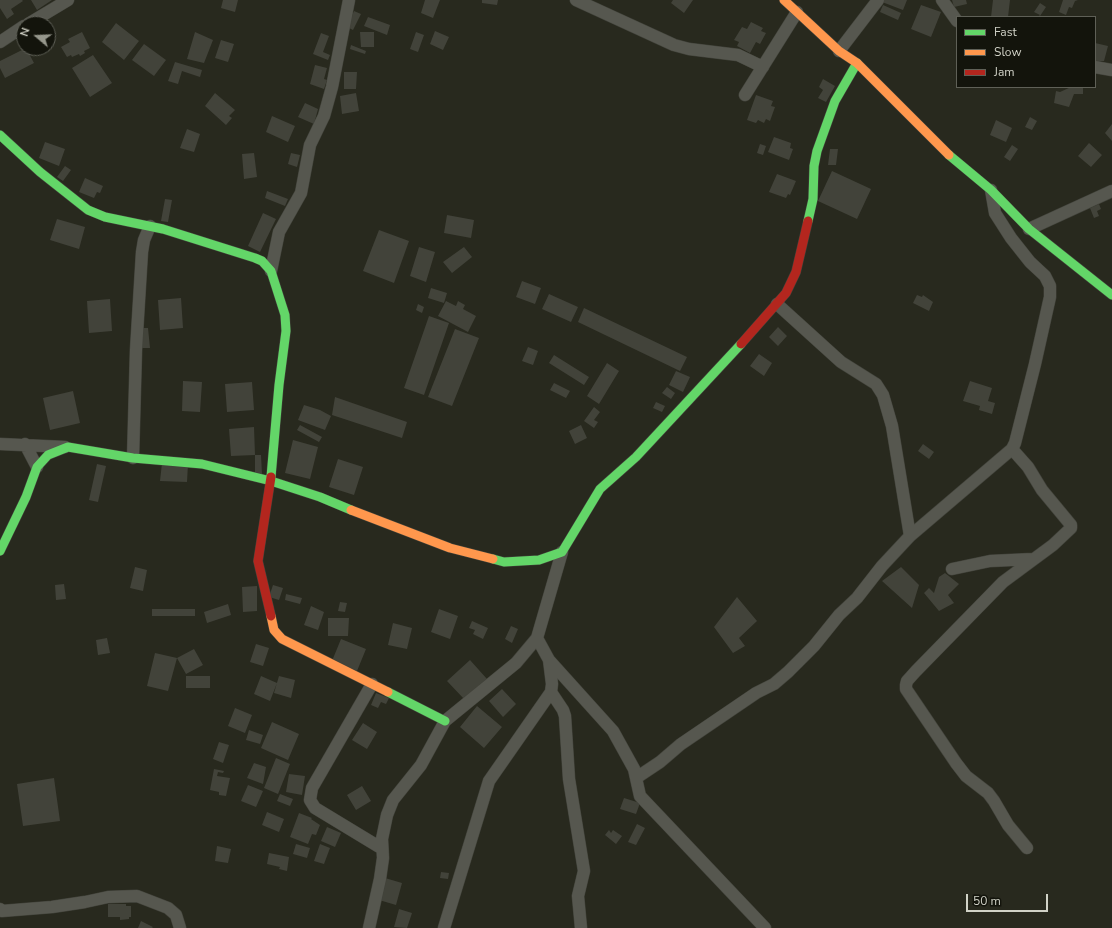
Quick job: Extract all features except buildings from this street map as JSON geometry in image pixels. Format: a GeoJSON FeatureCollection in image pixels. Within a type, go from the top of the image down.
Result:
{"type":"FeatureCollection","features":[{"type":"Feature","properties":{"kind":"street"},"geometry":{"type":"LineString","coordinates":[[41,16],[68,0]]}},
{"type":"Feature","properties":{"kind":"street"},"geometry":{"type":"LineString","coordinates":[[271,271],[279,232],[301,193],[310,145],[324,116],[332,87],[349,0]]}},
{"type":"Feature","properties":{"kind":"street"},"geometry":{"type":"LineString","coordinates":[[576,0],[674,45],[689,49],[735,54],[763,67]]}},
{"type":"Feature","properties":{"kind":"street"},"geometry":{"type":"LineString","coordinates":[[784,0],[839,51],[857,63],[951,157],[990,190],[1029,229],[1112,295]]}},
{"type":"Feature","properties":{"kind":"street"},"geometry":{"type":"LineString","coordinates":[[839,51],[878,0]]}},
{"type":"Feature","properties":{"kind":"street"},"geometry":{"type":"LineString","coordinates":[[942,0],[956,20]]}},
{"type":"Feature","properties":{"kind":"street"},"geometry":{"type":"LineString","coordinates":[[745,95],[797,12]]}},
{"type":"Feature","properties":{"kind":"street"},"geometry":{"type":"LineString","coordinates":[[0,42],[16,31]]}},
{"type":"Feature","properties":{"kind":"street"},"geometry":{"type":"LineString","coordinates":[[368,928],[380,880],[383,858],[382,848],[387,815],[393,800],[421,765],[445,721],[516,663],[537,638],[562,552],[600,490],[636,457],[786,293],[796,272],[803,245],[813,199],[814,166],[818,151],[835,101],[857,63]]}},
{"type":"Feature","properties":{"kind":"street"},"geometry":{"type":"LineString","coordinates":[[1096,67],[1112,70]]}},
{"type":"Feature","properties":{"kind":"street"},"geometry":{"type":"LineString","coordinates":[[0,135],[40,172],[88,210],[105,217],[150,226],[255,258],[262,261],[271,271],[285,315],[286,332],[279,385],[271,482],[258,561],[274,630],[282,640],[445,721]]}},
{"type":"Feature","properties":{"kind":"street"},"geometry":{"type":"LineString","coordinates":[[636,778],[660,762],[680,744],[756,693],[774,684],[788,672],[814,646],[839,615],[857,598],[882,566],[910,536],[1012,449],[1015,443],[1035,364],[1050,297],[1050,286],[1045,276],[1030,262],[1011,238],[995,213],[990,190]]}},
{"type":"Feature","properties":{"kind":"street"},"geometry":{"type":"LineString","coordinates":[[1029,229],[1112,191]]}},
{"type":"Feature","properties":{"kind":"street"},"geometry":{"type":"LineString","coordinates":[[133,458],[136,350],[142,252],[144,240],[150,226]]}},
{"type":"Feature","properties":{"kind":"street"},"geometry":{"type":"LineString","coordinates":[[777,304],[841,362],[876,384],[883,395],[892,426],[910,536]]}},
{"type":"Feature","properties":{"kind":"street"},"geometry":{"type":"LineString","coordinates":[[0,444],[68,447],[133,458],[202,464],[271,482],[320,497],[374,520],[450,548],[504,562],[539,560],[562,552]]}},
{"type":"Feature","properties":{"kind":"street"},"geometry":{"type":"LineString","coordinates":[[25,444],[37,467]]}},
{"type":"Feature","properties":{"kind":"street"},"geometry":{"type":"LineString","coordinates":[[0,551],[26,497],[37,467],[48,455],[68,447]]}},
{"type":"Feature","properties":{"kind":"street"},"geometry":{"type":"LineString","coordinates":[[1012,449],[1028,466],[1042,490],[1071,524],[1071,528],[1064,536],[1003,582],[912,674],[906,685],[906,689],[961,770],[994,801],[1008,825],[1027,848]]}},
{"type":"Feature","properties":{"kind":"street"},"geometry":{"type":"LineString","coordinates":[[952,569],[990,561],[1033,559]]}},
{"type":"Feature","properties":{"kind":"street"},"geometry":{"type":"LineString","coordinates":[[537,638],[549,660],[613,731],[634,770],[640,796],[765,928]]}},
{"type":"Feature","properties":{"kind":"street"},"geometry":{"type":"LineString","coordinates":[[444,928],[489,781],[496,768],[551,692],[552,684],[549,660]]}},
{"type":"Feature","properties":{"kind":"street"},"geometry":{"type":"LineString","coordinates":[[372,684],[312,788],[310,800],[315,808],[382,848]]}},
{"type":"Feature","properties":{"kind":"street"},"geometry":{"type":"LineString","coordinates":[[551,692],[563,710],[565,716],[569,779],[584,871],[578,896],[581,928]]}},
{"type":"Feature","properties":{"kind":"street"},"geometry":{"type":"LineString","coordinates":[[0,909],[2,911],[52,907],[108,897],[137,896],[168,908],[176,915],[180,928]]}},
{"type":"Feature","properties":{"kind":"traffic: fast"},"geometry":{"type":"LineString","coordinates":[[808,221],[813,199],[814,166],[817,151],[835,101],[857,63]]}},
{"type":"Feature","properties":{"kind":"traffic: fast"},"geometry":{"type":"LineString","coordinates":[[0,135],[40,172],[88,210],[105,217],[163,229],[255,258],[262,261],[271,271],[285,315],[286,331],[279,385],[271,477]]}},
{"type":"Feature","properties":{"kind":"traffic: fast"},"geometry":{"type":"LineString","coordinates":[[949,155],[991,190],[1029,229],[1112,295]]}},
{"type":"Feature","properties":{"kind":"traffic: fast"},"geometry":{"type":"LineString","coordinates":[[493,559],[504,562],[539,560],[562,552],[600,489],[636,457],[741,344]]}},
{"type":"Feature","properties":{"kind":"traffic: fast"},"geometry":{"type":"LineString","coordinates":[[0,551],[26,497],[37,467],[48,455],[68,447],[133,458],[202,464],[271,481],[320,497],[351,510]]}},
{"type":"Feature","properties":{"kind":"traffic: fast"},"geometry":{"type":"LineString","coordinates":[[388,692],[445,721]]}},
{"type":"Feature","properties":{"kind":"traffic: slow"},"geometry":{"type":"LineString","coordinates":[[784,0],[839,51],[857,63],[949,155]]}},
{"type":"Feature","properties":{"kind":"traffic: slow"},"geometry":{"type":"LineString","coordinates":[[351,510],[450,548],[493,559]]}},
{"type":"Feature","properties":{"kind":"traffic: slow"},"geometry":{"type":"LineString","coordinates":[[271,616],[274,630],[282,639],[388,692]]}},
{"type":"Feature","properties":{"kind":"traffic: jam"},"geometry":{"type":"LineString","coordinates":[[741,344],[786,293],[796,272],[808,221]]}},
{"type":"Feature","properties":{"kind":"traffic: jam"},"geometry":{"type":"LineString","coordinates":[[271,477],[258,561],[271,616]]}}]}
